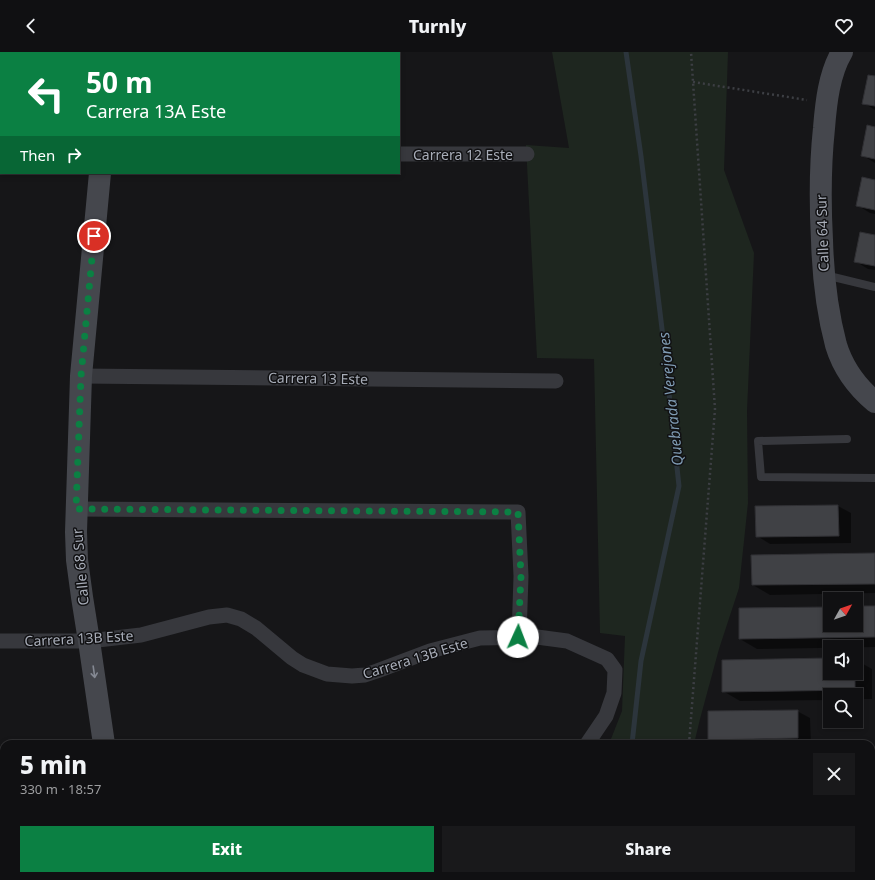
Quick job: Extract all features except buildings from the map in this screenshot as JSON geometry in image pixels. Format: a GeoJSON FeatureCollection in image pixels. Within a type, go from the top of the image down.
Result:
{"type":"FeatureCollection","features":[{"type":"Feature","properties":{"kind":"street","name":"Calle 64 Sur"},"geometry":{"type":"LineString","coordinates":[[842,52],[832,75],[826,103],[821,155],[820,201],[823,275],[837,346],[848,372],[864,393],[875,402]]}},
{"type":"Feature","properties":{"kind":"street","name":"Carrera 12 Este"},"geometry":{"type":"LineString","coordinates":[[400,154],[527,154]]}},
{"type":"Feature","properties":{"kind":"street","name":"Calle 68 Sur"},"geometry":{"type":"LineString","coordinates":[[100,174],[81,376],[76,509],[77,560],[103,740]]}},
{"type":"Feature","properties":{"kind":"street","name":"Carrera 13 Este"},"geometry":{"type":"LineString","coordinates":[[81,376],[556,381]]}},
{"type":"Feature","properties":{"kind":"street"},"geometry":{"type":"LineString","coordinates":[[76,509],[518,512],[521,576],[518,637]]}},
{"type":"Feature","properties":{"kind":"street","name":"Carrera 13B Este"},"geometry":{"type":"LineString","coordinates":[[0,641],[89,640],[142,635],[209,617],[227,615],[241,619],[256,628],[302,665],[326,674],[352,676],[365,675],[430,651],[480,638],[536,637],[567,641],[607,659],[616,670],[614,693],[606,716],[590,740]]}},
{"type":"Feature","properties":{"kind":"lane"},"geometry":{"type":"LineString","coordinates":[[823,275],[875,287]]}},
{"type":"Feature","properties":{"kind":"lane"},"geometry":{"type":"LineString","coordinates":[[847,439],[758,441],[760,478],[875,478]]}},
{"type":"Feature","properties":{"kind":"path"},"geometry":{"type":"LineString","coordinates":[[689,740],[715,409],[691,52]]}},
{"type":"Feature","properties":{"kind":"path"},"geometry":{"type":"LineString","coordinates":[[693,82],[826,103]]}},
{"type":"Feature","properties":{"kind":"shaded area"},"geometry":{"type":"Polygon","coordinates":[[[552,52],[728,52],[724,170],[754,253],[747,411],[748,503],[739,588],[719,649],[695,740],[611,740],[622,711],[625,636],[600,633],[594,359],[537,358],[526,145],[569,148],[552,52]]]}},
{"type":"Feature","properties":{"kind":"waterway","name":"Quebrada Verejones"},"geometry":{"type":"LineString","coordinates":[[626,52],[641,156],[679,486],[641,661],[632,740]]}},
{"type":"Feature","properties":{"kind":"route"},"geometry":{"type":"LineString","coordinates":[[94,236],[81,376],[76,509],[518,512],[521,576],[518,637]]}}]}
